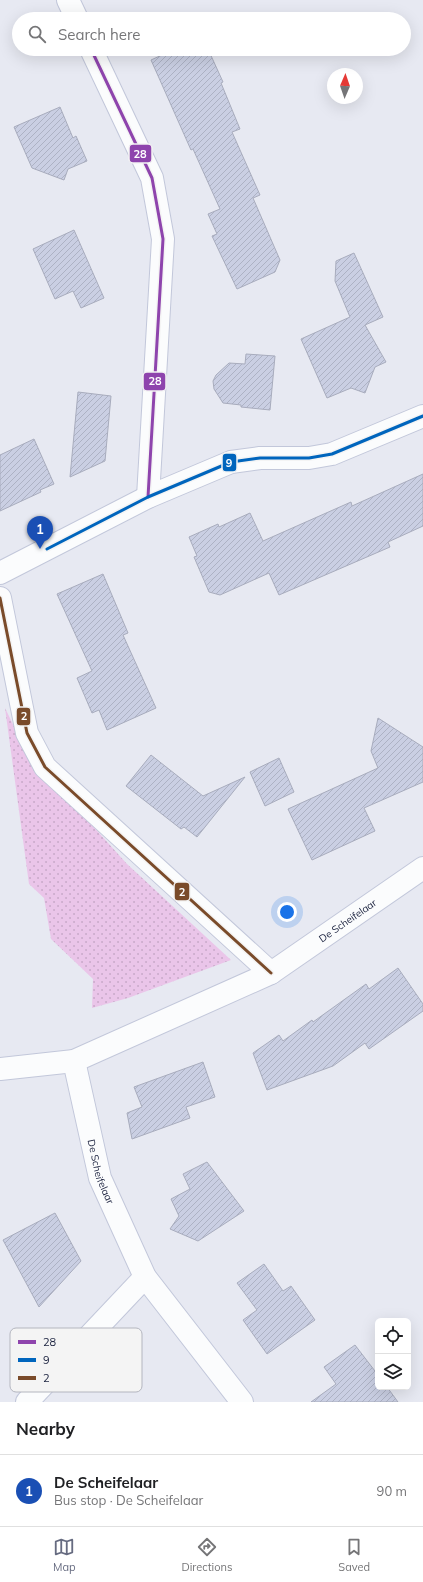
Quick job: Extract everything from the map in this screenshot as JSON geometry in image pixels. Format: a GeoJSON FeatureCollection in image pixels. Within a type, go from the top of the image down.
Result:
{"type":"FeatureCollection","features":[{"type":"Feature","properties":{"kind":"street"},"geometry":{"type":"LineString","coordinates":[[68,0],[74,12]]}},
{"type":"Feature","properties":{"kind":"street"},"geometry":{"type":"LineString","coordinates":[[94,56],[152,178],[163,239],[148,497]]}},
{"type":"Feature","properties":{"kind":"street"},"geometry":{"type":"LineString","coordinates":[[0,573],[148,497],[231,462],[260,458],[309,458],[332,454],[423,416]]}},
{"type":"Feature","properties":{"kind":"street"},"geometry":{"type":"LineString","coordinates":[[0,598],[27,733],[46,767],[271,973]]}},
{"type":"Feature","properties":{"kind":"street","name":"De Scheifelaar"},"geometry":{"type":"LineString","coordinates":[[0,1069],[74,1061],[271,973],[423,868]]}},
{"type":"Feature","properties":{"kind":"street","name":"De Scheifelaar"},"geometry":{"type":"LineString","coordinates":[[74,1061],[100,1178],[145,1277],[242,1402]]}},
{"type":"Feature","properties":{"kind":"street"},"geometry":{"type":"LineString","coordinates":[[96,1328],[145,1277]]}},
{"type":"Feature","properties":{"kind":"street"},"geometry":{"type":"LineString","coordinates":[[26,1402],[36,1392]]}},
{"type":"Feature","properties":{"kind":"shaded area"},"geometry":{"type":"Polygon","coordinates":[[[5,708],[27,753],[127,864],[231,960],[128,998],[92,1008],[93,979],[51,939],[44,898],[29,884],[5,708]]]}},
{"type":"Feature","properties":{"kind":"building"},"geometry":{"type":"Polygon","coordinates":[[[160,56],[211,56],[223,82],[221,83],[240,129],[232,132],[260,195],[253,198],[280,260],[275,272],[237,289],[212,236],[217,234],[208,214],[220,209],[193,149],[191,150],[151,60],[160,56]]]}},
{"type":"Feature","properties":{"kind":"building"},"geometry":{"type":"Polygon","coordinates":[[[60,107],[73,138],[76,136],[87,161],[68,169],[64,180],[32,168],[14,127],[60,107]]]}},
{"type":"Feature","properties":{"kind":"building"},"geometry":{"type":"Polygon","coordinates":[[[74,230],[104,298],[81,308],[73,291],[55,299],[33,249],[74,230]]]}},
{"type":"Feature","properties":{"kind":"building"},"geometry":{"type":"Polygon","coordinates":[[[354,253],[383,317],[365,325],[386,362],[375,367],[365,393],[351,388],[327,398],[301,339],[350,317],[335,281],[336,261],[354,253]]]}},
{"type":"Feature","properties":{"kind":"building"},"geometry":{"type":"Polygon","coordinates":[[[246,354],[275,356],[270,410],[241,407],[241,405],[223,403],[214,389],[213,381],[216,375],[229,363],[245,364],[246,354]]]}},
{"type":"Feature","properties":{"kind":"building"},"geometry":{"type":"Polygon","coordinates":[[[78,392],[111,396],[105,461],[70,477],[78,392]]]}},
{"type":"Feature","properties":{"kind":"building"},"geometry":{"type":"Polygon","coordinates":[[[34,439],[54,484],[40,490],[41,492],[0,511],[0,455],[34,439]]]}},
{"type":"Feature","properties":{"kind":"building"},"geometry":{"type":"Polygon","coordinates":[[[423,474],[423,526],[388,542],[390,547],[279,595],[269,573],[220,595],[209,592],[194,557],[197,556],[189,537],[218,524],[219,527],[250,513],[263,541],[351,502],[352,506],[423,474]]]}},
{"type":"Feature","properties":{"kind":"building"},"geometry":{"type":"Polygon","coordinates":[[[103,574],[128,633],[123,635],[156,708],[107,730],[99,710],[92,713],[77,678],[92,671],[57,594],[103,574]]]}},
{"type":"Feature","properties":{"kind":"building"},"geometry":{"type":"Polygon","coordinates":[[[378,718],[423,747],[423,782],[364,808],[375,831],[312,860],[288,809],[378,768],[371,751],[378,718]]]}},
{"type":"Feature","properties":{"kind":"building"},"geometry":{"type":"Polygon","coordinates":[[[151,755],[203,796],[245,777],[197,837],[184,827],[181,829],[126,786],[151,755]]]}},
{"type":"Feature","properties":{"kind":"building"},"geometry":{"type":"Polygon","coordinates":[[[279,758],[294,792],[265,806],[250,772],[279,758]]]}},
{"type":"Feature","properties":{"kind":"building"},"geometry":{"type":"Polygon","coordinates":[[[398,968],[423,1004],[423,1011],[369,1049],[365,1043],[333,1066],[267,1090],[253,1053],[279,1035],[283,1041],[312,1020],[313,1022],[366,984],[369,989],[398,968]]]}},
{"type":"Feature","properties":{"kind":"building"},"geometry":{"type":"Polygon","coordinates":[[[203,1062],[215,1097],[186,1107],[190,1118],[132,1139],[127,1113],[142,1107],[134,1087],[203,1062]]]}},
{"type":"Feature","properties":{"kind":"building"},"geometry":{"type":"Polygon","coordinates":[[[207,1162],[244,1211],[198,1241],[170,1229],[179,1216],[171,1199],[190,1189],[183,1174],[207,1162]]]}},
{"type":"Feature","properties":{"kind":"building"},"geometry":{"type":"Polygon","coordinates":[[[55,1213],[81,1261],[39,1307],[3,1240],[55,1213]]]}},
{"type":"Feature","properties":{"kind":"building"},"geometry":{"type":"Polygon","coordinates":[[[264,1264],[283,1291],[291,1286],[315,1320],[267,1354],[243,1320],[257,1310],[237,1283],[264,1264]]]}},
{"type":"Feature","properties":{"kind":"building"},"geometry":{"type":"Polygon","coordinates":[[[355,1345],[375,1371],[375,1390],[389,1390],[398,1402],[311,1402],[336,1384],[324,1367],[355,1345]]]}},
{"type":"Feature","properties":{"kind":"transit line","name":"28"},"geometry":{"type":"LineString","coordinates":[[94,56],[152,178],[163,239],[148,497]]}},
{"type":"Feature","properties":{"kind":"transit line","name":"9"},"geometry":{"type":"LineString","coordinates":[[47,549],[148,497],[231,462],[260,458],[309,458],[332,454],[423,416]]}},
{"type":"Feature","properties":{"kind":"transit line","name":"2"},"geometry":{"type":"LineString","coordinates":[[0,598],[27,733],[45,767],[271,973]]}},
{"type":"Feature","properties":{"kind":"place","name":"De Scheifelaar"},"geometry":{"type":"Point","coordinates":[40,549]}}]}
